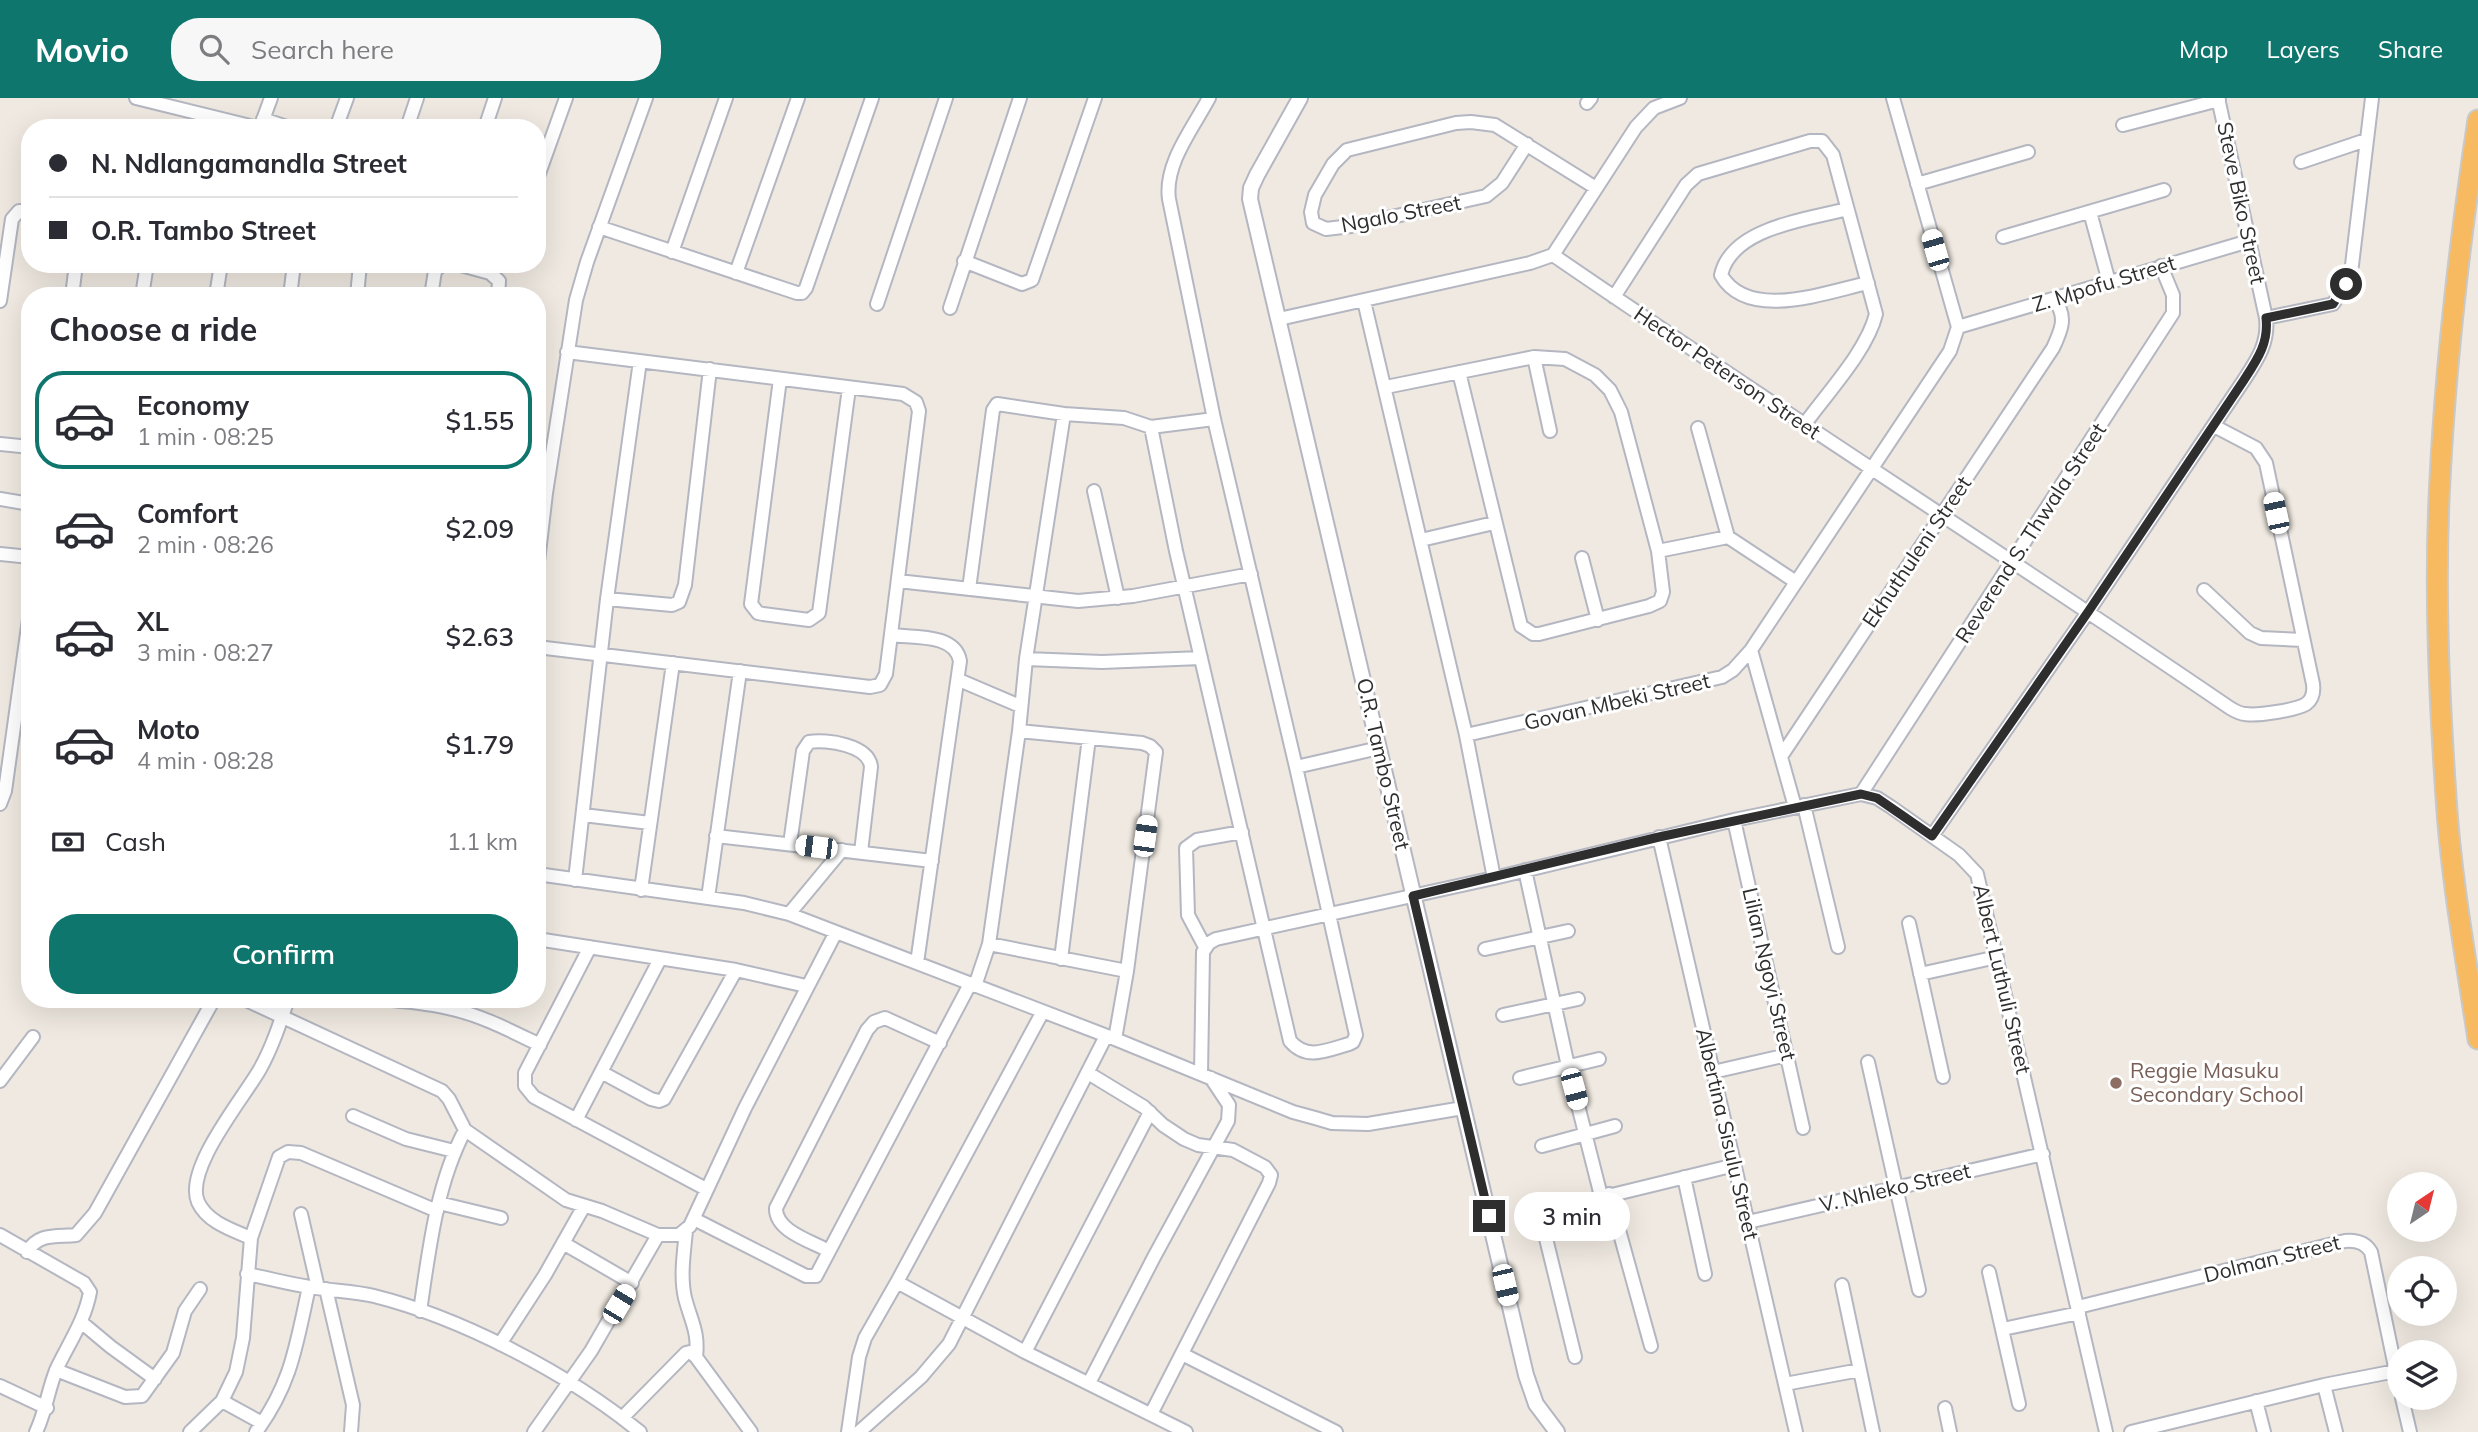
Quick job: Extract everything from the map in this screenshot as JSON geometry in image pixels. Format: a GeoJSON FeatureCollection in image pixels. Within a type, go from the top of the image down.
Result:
{"type":"FeatureCollection","features":[{"type":"Feature","properties":{"kind":"highway"},"geometry":{"type":"LineString","coordinates":[[2478,120],[2454,297],[2440,480],[2438,597],[2446,800],[2455,888],[2478,1040]]}},
{"type":"Feature","properties":{"kind":"street"},"geometry":{"type":"LineString","coordinates":[[136,98],[194,104],[241,119]]}},
{"type":"Feature","properties":{"kind":"street"},"geometry":{"type":"LineString","coordinates":[[262,119],[271,98]]}},
{"type":"Feature","properties":{"kind":"street"},"geometry":{"type":"LineString","coordinates":[[339,119],[347,98]]}},
{"type":"Feature","properties":{"kind":"street"},"geometry":{"type":"LineString","coordinates":[[410,119],[417,98]]}},
{"type":"Feature","properties":{"kind":"street"},"geometry":{"type":"LineString","coordinates":[[488,119],[495,98]]}},
{"type":"Feature","properties":{"kind":"street"},"geometry":{"type":"LineString","coordinates":[[546,154],[566,98]]}},
{"type":"Feature","properties":{"kind":"street"},"geometry":{"type":"LineString","coordinates":[[546,483],[576,300],[599,227],[646,98]]}},
{"type":"Feature","properties":{"kind":"street"},"geometry":{"type":"LineString","coordinates":[[672,252],[726,98]]}},
{"type":"Feature","properties":{"kind":"street"},"geometry":{"type":"LineString","coordinates":[[736,273],[798,98]]}},
{"type":"Feature","properties":{"kind":"street"},"geometry":{"type":"LineString","coordinates":[[599,227],[797,293],[804,292],[872,98]]}},
{"type":"Feature","properties":{"kind":"street"},"geometry":{"type":"LineString","coordinates":[[877,304],[946,98]]}},
{"type":"Feature","properties":{"kind":"street"},"geometry":{"type":"LineString","coordinates":[[950,308],[1020,98]]}},
{"type":"Feature","properties":{"kind":"street"},"geometry":{"type":"LineString","coordinates":[[964,261],[1022,284],[1032,280],[1095,98]]}},
{"type":"Feature","properties":{"kind":"street"},"geometry":{"type":"LineString","coordinates":[[1151,427],[1201,658],[1290,1041],[1302,1052],[1310,1053],[1349,1044],[1356,1035],[1214,419],[1168,190],[1174,164],[1209,98]]}},
{"type":"Feature","properties":{"kind":"street","name":"O.R. Tambo Street"},"geometry":{"type":"LineString","coordinates":[[1300,98],[1257,175],[1251,188],[1250,199],[1526,1375],[1536,1404],[1557,1432]]}},
{"type":"Feature","properties":{"kind":"street"},"geometry":{"type":"LineString","coordinates":[[1279,319],[1530,263],[1553,255],[1646,116],[1654,108],[1680,98]]}},
{"type":"Feature","properties":{"kind":"street"},"geometry":{"type":"LineString","coordinates":[[1893,98],[1958,327]]}},
{"type":"Feature","properties":{"kind":"street"},"geometry":{"type":"LineString","coordinates":[[2266,318],[2333,304],[2346,284],[2352,265],[2372,98]]}},
{"type":"Feature","properties":{"kind":"street"},"geometry":{"type":"LineString","coordinates":[[2123,125],[2218,99]]}},
{"type":"Feature","properties":{"kind":"street","name":"Steve Biko Street"},"geometry":{"type":"LineString","coordinates":[[1932,836],[2088,612],[2214,426],[2264,346],[2268,331],[2266,318],[2218,99]]}},
{"type":"Feature","properties":{"kind":"street","name":"Ngalo Street"},"geometry":{"type":"LineString","coordinates":[[1527,144],[1503,183],[1486,196],[1351,226],[1326,229],[1313,223],[1311,204],[1315,195],[1333,164],[1347,150],[1455,123],[1495,125],[1527,144],[1596,188]]}},
{"type":"Feature","properties":{"kind":"street"},"geometry":{"type":"LineString","coordinates":[[1614,297],[1686,186],[1698,174],[1810,141],[1822,141],[1833,155],[1876,314],[1873,325],[1856,354],[1804,425]]}},
{"type":"Feature","properties":{"kind":"street"},"geometry":{"type":"LineString","coordinates":[[2301,162],[2366,141]]}},
{"type":"Feature","properties":{"kind":"street"},"geometry":{"type":"LineString","coordinates":[[1917,184],[2028,152]]}},
{"type":"Feature","properties":{"kind":"street"},"geometry":{"type":"LineString","coordinates":[[2003,237],[2164,190]]}},
{"type":"Feature","properties":{"kind":"street"},"geometry":{"type":"LineString","coordinates":[[1847,209],[1752,237],[1734,252],[1723,266],[1721,275],[1740,294],[1760,301],[1785,300],[1868,283]]}},
{"type":"Feature","properties":{"kind":"street"},"geometry":{"type":"LineString","coordinates":[[0,301],[12,219],[21,211]]}},
{"type":"Feature","properties":{"kind":"street"},"geometry":{"type":"LineString","coordinates":[[2090,212],[2109,282]]}},
{"type":"Feature","properties":{"kind":"street","name":"Z. Mpofu Street"},"geometry":{"type":"LineString","coordinates":[[1958,327],[2249,241]]}},
{"type":"Feature","properties":{"kind":"street","name":"Hector Peterson Street"},"geometry":{"type":"LineString","coordinates":[[1553,255],[1870,470],[2235,711],[2258,715],[2303,705],[2312,698],[2313,684],[2303,640]]}},
{"type":"Feature","properties":{"kind":"street","name":"Reverend S. Thwala Street"},"geometry":{"type":"LineString","coordinates":[[1861,794],[2173,313],[2173,295],[2161,266]]}},
{"type":"Feature","properties":{"kind":"street"},"geometry":{"type":"LineString","coordinates":[[487,273],[494,275],[499,281],[499,287]]}},
{"type":"Feature","properties":{"kind":"street","name":"Ekhuthuleni Street"},"geometry":{"type":"LineString","coordinates":[[1782,755],[2053,348],[2063,323],[2062,313],[2054,300]]}},
{"type":"Feature","properties":{"kind":"street"},"geometry":{"type":"LineString","coordinates":[[1364,301],[1466,735],[1494,878]]}},
{"type":"Feature","properties":{"kind":"street","name":"Govan Mbeki Street"},"geometry":{"type":"LineString","coordinates":[[1466,735],[1716,680],[1733,670],[1751,650],[1950,351],[1958,327]]}},
{"type":"Feature","properties":{"kind":"street"},"geometry":{"type":"LineString","coordinates":[[546,647],[876,687],[882,683],[886,674],[918,406],[913,399],[903,394],[567,352]]}},
{"type":"Feature","properties":{"kind":"street"},"geometry":{"type":"LineString","coordinates":[[1386,387],[1459,372],[1534,357],[1555,357],[1575,363],[1595,375],[1610,390],[1621,412],[1658,551],[1663,592],[1660,601],[1539,634],[1524,629],[1518,617],[1494,523],[1459,372]]}},
{"type":"Feature","properties":{"kind":"street"},"geometry":{"type":"LineString","coordinates":[[1534,357],[1550,431]]}},
{"type":"Feature","properties":{"kind":"street"},"geometry":{"type":"LineString","coordinates":[[575,880],[600,653],[640,361]]}},
{"type":"Feature","properties":{"kind":"street"},"geometry":{"type":"LineString","coordinates":[[607,599],[672,605],[681,599],[685,585],[710,369]]}},
{"type":"Feature","properties":{"kind":"street"},"geometry":{"type":"LineString","coordinates":[[780,379],[751,604],[758,613],[798,619],[813,620],[819,613],[849,388]]}},
{"type":"Feature","properties":{"kind":"street"},"geometry":{"type":"LineString","coordinates":[[970,589],[994,407],[997,404],[1064,414],[1124,418],[1151,427],[1214,419]]}},
{"type":"Feature","properties":{"kind":"street"},"geometry":{"type":"LineString","coordinates":[[694,1219],[810,1277],[817,1274],[972,985],[989,944],[1019,731],[1026,659],[1064,414]]}},
{"type":"Feature","properties":{"kind":"street"},"geometry":{"type":"LineString","coordinates":[[2204,590],[2250,633],[2262,638],[2303,640],[2263,457],[2251,445],[2214,426]]}},
{"type":"Feature","properties":{"kind":"street"},"geometry":{"type":"LineString","coordinates":[[1698,428],[1728,537],[1797,582]]}},
{"type":"Feature","properties":{"kind":"street"},"geometry":{"type":"LineString","coordinates":[[0,444],[21,446]]}},
{"type":"Feature","properties":{"kind":"street"},"geometry":{"type":"LineString","coordinates":[[1094,491],[1118,598]]}},
{"type":"Feature","properties":{"kind":"street"},"geometry":{"type":"LineString","coordinates":[[0,499],[21,502]]}},
{"type":"Feature","properties":{"kind":"street"},"geometry":{"type":"LineString","coordinates":[[1421,540],[1494,523]]}},
{"type":"Feature","properties":{"kind":"street"},"geometry":{"type":"LineString","coordinates":[[1658,551],[1728,537]]}},
{"type":"Feature","properties":{"kind":"street"},"geometry":{"type":"LineString","coordinates":[[0,554],[21,556]]}},
{"type":"Feature","properties":{"kind":"street"},"geometry":{"type":"LineString","coordinates":[[1581,558],[1598,620]]}},
{"type":"Feature","properties":{"kind":"street"},"geometry":{"type":"LineString","coordinates":[[898,581],[1078,601],[1118,598],[1251,574]]}},
{"type":"Feature","properties":{"kind":"street"},"geometry":{"type":"LineString","coordinates":[[891,635],[949,643],[959,655],[958,680],[917,964]]}},
{"type":"Feature","properties":{"kind":"street"},"geometry":{"type":"LineString","coordinates":[[1751,650],[1800,806],[1838,947]]}},
{"type":"Feature","properties":{"kind":"street"},"geometry":{"type":"LineString","coordinates":[[1026,659],[1102,662],[1201,658]]}},
{"type":"Feature","properties":{"kind":"street"},"geometry":{"type":"LineString","coordinates":[[642,890],[673,663]]}},
{"type":"Feature","properties":{"kind":"street"},"geometry":{"type":"LineString","coordinates":[[708,898],[740,671]]}},
{"type":"Feature","properties":{"kind":"street"},"geometry":{"type":"LineString","coordinates":[[0,804],[5,791],[21,676]]}},
{"type":"Feature","properties":{"kind":"street"},"geometry":{"type":"LineString","coordinates":[[958,680],[1020,706]]}},
{"type":"Feature","properties":{"kind":"street"},"geometry":{"type":"LineString","coordinates":[[859,1432],[921,1377],[949,1344],[1088,1073],[1110,1038],[1127,971],[1156,752],[1147,744],[1019,731]]}},
{"type":"Feature","properties":{"kind":"street"},"geometry":{"type":"LineString","coordinates":[[1061,959],[1089,738]]}},
{"type":"Feature","properties":{"kind":"street"},"geometry":{"type":"LineString","coordinates":[[790,844],[803,751],[809,742],[823,742],[858,749],[870,759],[861,852]]}},
{"type":"Feature","properties":{"kind":"street"},"geometry":{"type":"LineString","coordinates":[[1296,767],[1379,748]]}},
{"type":"Feature","properties":{"kind":"street"},"geometry":{"type":"LineString","coordinates":[[1205,947],[1216,939],[1264,927],[1494,878],[1734,820],[1861,794]]}},
{"type":"Feature","properties":{"kind":"street","name":"Albert Luthuli Street"},"geometry":{"type":"LineString","coordinates":[[1861,794],[1877,798],[1969,864],[1977,874],[2106,1432]]}},
{"type":"Feature","properties":{"kind":"street"},"geometry":{"type":"LineString","coordinates":[[583,816],[650,823]]}},
{"type":"Feature","properties":{"kind":"street","name":"Lilian Ngoyi Street"},"geometry":{"type":"LineString","coordinates":[[1734,820],[1802,1128]]}},
{"type":"Feature","properties":{"kind":"street"},"geometry":{"type":"LineString","coordinates":[[1089,1383],[1228,1121],[1230,1110],[1227,1100],[1206,1076],[1203,961],[1205,947],[1188,915],[1186,848],[1197,840],[1242,832]]}},
{"type":"Feature","properties":{"kind":"street"},"geometry":{"type":"LineString","coordinates":[[716,836],[932,861]]}},
{"type":"Feature","properties":{"kind":"street","name":"Albertina Sisulu Street"},"geometry":{"type":"LineString","coordinates":[[1659,837],[1796,1432]]}},
{"type":"Feature","properties":{"kind":"street"},"geometry":{"type":"LineString","coordinates":[[789,914],[842,850]]}},
{"type":"Feature","properties":{"kind":"street"},"geometry":{"type":"LineString","coordinates":[[1525,870],[1568,1066],[1651,1346]]}},
{"type":"Feature","properties":{"kind":"street"},"geometry":{"type":"LineString","coordinates":[[546,875],[708,898],[789,914],[1293,1112],[1332,1123],[1368,1124],[1463,1108]]}},
{"type":"Feature","properties":{"kind":"street"},"geometry":{"type":"LineString","coordinates":[[1909,923],[1943,1077]]}},
{"type":"Feature","properties":{"kind":"street"},"geometry":{"type":"LineString","coordinates":[[1485,949],[1569,931]]}},
{"type":"Feature","properties":{"kind":"street"},"geometry":{"type":"LineString","coordinates":[[696,1357],[698,1334],[685,1297],[683,1282],[686,1231],[806,986],[836,932]]}},
{"type":"Feature","properties":{"kind":"street"},"geometry":{"type":"LineString","coordinates":[[546,940],[736,970],[806,986]]}},
{"type":"Feature","properties":{"kind":"street"},"geometry":{"type":"LineString","coordinates":[[989,944],[1127,971]]}},
{"type":"Feature","properties":{"kind":"street"},"geometry":{"type":"LineString","coordinates":[[590,947],[525,1073],[525,1086],[534,1097],[706,1189]]}},
{"type":"Feature","properties":{"kind":"street"},"geometry":{"type":"LineString","coordinates":[[1920,974],[1997,957]]}},
{"type":"Feature","properties":{"kind":"street"},"geometry":{"type":"LineString","coordinates":[[576,1120],[660,959]]}},
{"type":"Feature","properties":{"kind":"street"},"geometry":{"type":"LineString","coordinates":[[601,1072],[651,1099],[662,1100],[736,970]]}},
{"type":"Feature","properties":{"kind":"street"},"geometry":{"type":"LineString","coordinates":[[1503,1015],[1578,999]]}},
{"type":"Feature","properties":{"kind":"street"},"geometry":{"type":"LineString","coordinates":[[27,1252],[40,1238],[76,1235],[95,1213],[209,1008]]}},
{"type":"Feature","properties":{"kind":"street"},"geometry":{"type":"LineString","coordinates":[[263,1008],[442,1091],[465,1130],[553,1192],[658,1235],[671,1237],[686,1231]]}},
{"type":"Feature","properties":{"kind":"street"},"geometry":{"type":"LineString","coordinates":[[251,1238],[226,1227],[204,1212],[194,1186],[205,1157],[260,1070],[285,1008]]}},
{"type":"Feature","properties":{"kind":"street"},"geometry":{"type":"LineString","coordinates":[[450,1008],[505,1027],[540,1045]]}},
{"type":"Feature","properties":{"kind":"street"},"geometry":{"type":"LineString","coordinates":[[848,1432],[862,1346],[1042,1013]]}},
{"type":"Feature","properties":{"kind":"street"},"geometry":{"type":"LineString","coordinates":[[829,1251],[782,1225],[776,1217],[776,1208],[867,1030],[877,1020],[885,1018],[940,1043]]}},
{"type":"Feature","properties":{"kind":"street"},"geometry":{"type":"LineString","coordinates":[[0,1081],[33,1037]]}},
{"type":"Feature","properties":{"kind":"street"},"geometry":{"type":"LineString","coordinates":[[1713,1072],[1787,1055]]}},
{"type":"Feature","properties":{"kind":"street"},"geometry":{"type":"LineString","coordinates":[[1520,1078],[1599,1059]]}},
{"type":"Feature","properties":{"kind":"street"},"geometry":{"type":"LineString","coordinates":[[1868,1062],[1919,1290]]}},
{"type":"Feature","properties":{"kind":"street"},"geometry":{"type":"LineString","coordinates":[[1088,1073],[1150,1112],[1184,1139],[1233,1150],[1260,1163],[1269,1171],[1271,1178],[1151,1414]]}},
{"type":"Feature","properties":{"kind":"street"},"geometry":{"type":"LineString","coordinates":[[1025,1352],[1150,1112]]}},
{"type":"Feature","properties":{"kind":"street"},"geometry":{"type":"LineString","coordinates":[[353,1116],[414,1142],[454,1151]]}},
{"type":"Feature","properties":{"kind":"street"},"geometry":{"type":"LineString","coordinates":[[1542,1146],[1615,1126]]}},
{"type":"Feature","properties":{"kind":"street"},"geometry":{"type":"LineString","coordinates":[[420,1311],[438,1207],[454,1151],[465,1130]]}},
{"type":"Feature","properties":{"kind":"street"},"geometry":{"type":"LineString","coordinates":[[190,1432],[222,1401],[240,1359],[251,1238],[276,1163],[282,1154],[301,1153],[438,1207],[501,1218]]}},
{"type":"Feature","properties":{"kind":"street","name":"V. Nhleko Street"},"geometry":{"type":"LineString","coordinates":[[1748,1223],[2043,1154]]}},
{"type":"Feature","properties":{"kind":"street"},"geometry":{"type":"LineString","coordinates":[[1575,1357],[1542,1212],[1735,1165]]}},
{"type":"Feature","properties":{"kind":"street"},"geometry":{"type":"LineString","coordinates":[[1684,1177],[1705,1274]]}},
{"type":"Feature","properties":{"kind":"street"},"geometry":{"type":"LineString","coordinates":[[500,1345],[584,1206]]}},
{"type":"Feature","properties":{"kind":"street"},"geometry":{"type":"LineString","coordinates":[[301,1214],[318,1288],[353,1405],[351,1432]]}},
{"type":"Feature","properties":{"kind":"street"},"geometry":{"type":"LineString","coordinates":[[0,1235],[79,1280],[88,1288],[89,1296],[81,1322],[56,1370],[41,1431]]}},
{"type":"Feature","properties":{"kind":"street"},"geometry":{"type":"LineString","coordinates":[[534,1432],[570,1384],[658,1235]]}},
{"type":"Feature","properties":{"kind":"street","name":"Dolman Street"},"geometry":{"type":"LineString","coordinates":[[2003,1329],[2345,1241],[2356,1241],[2371,1252],[2389,1340]]}},
{"type":"Feature","properties":{"kind":"street"},"geometry":{"type":"LineString","coordinates":[[563,1243],[632,1283]]}},
{"type":"Feature","properties":{"kind":"street"},"geometry":{"type":"LineString","coordinates":[[1989,1272],[2020,1404]]}},
{"type":"Feature","properties":{"kind":"street"},"geometry":{"type":"LineString","coordinates":[[247,1273],[318,1288],[352,1291],[420,1311],[533,1361],[640,1432]]}},
{"type":"Feature","properties":{"kind":"street"},"geometry":{"type":"LineString","coordinates":[[897,1282],[1025,1352],[1186,1432]]}},
{"type":"Feature","properties":{"kind":"street"},"geometry":{"type":"LineString","coordinates":[[1842,1284],[1873,1432]]}},
{"type":"Feature","properties":{"kind":"street"},"geometry":{"type":"LineString","coordinates":[[222,1401],[259,1427],[279,1396],[318,1288]]}},
{"type":"Feature","properties":{"kind":"street"},"geometry":{"type":"LineString","coordinates":[[56,1370],[125,1397],[142,1396],[173,1353],[185,1311],[200,1289]]}},
{"type":"Feature","properties":{"kind":"street"},"geometry":{"type":"LineString","coordinates":[[81,1322],[155,1379]]}},
{"type":"Feature","properties":{"kind":"street"},"geometry":{"type":"LineString","coordinates":[[622,1418],[685,1353],[692,1353],[751,1432]]}},
{"type":"Feature","properties":{"kind":"street"},"geometry":{"type":"LineString","coordinates":[[1182,1354],[1336,1432]]}},
{"type":"Feature","properties":{"kind":"street"},"geometry":{"type":"LineString","coordinates":[[1785,1384],[1860,1370]]}},
{"type":"Feature","properties":{"kind":"street"},"geometry":{"type":"LineString","coordinates":[[2131,1432],[2324,1385],[2387,1373]]}},
{"type":"Feature","properties":{"kind":"street"},"geometry":{"type":"LineString","coordinates":[[2324,1385],[2336,1432]]}},
{"type":"Feature","properties":{"kind":"street"},"geometry":{"type":"LineString","coordinates":[[0,1386],[47,1408]]}},
{"type":"Feature","properties":{"kind":"street"},"geometry":{"type":"LineString","coordinates":[[2256,1401],[2264,1432]]}},
{"type":"Feature","properties":{"kind":"street"},"geometry":{"type":"LineString","coordinates":[[1945,1408],[1950,1432]]}},
{"type":"Feature","properties":{"kind":"street"},"geometry":{"type":"LineString","coordinates":[[2405,1410],[2410,1432]]}},
{"type":"Feature","properties":{"kind":"place","name":"Reggie Masuku Secondary School"},"geometry":{"type":"Point","coordinates":[2116,1083]}},
{"type":"Feature","properties":{"kind":"route"},"geometry":{"type":"LineString","coordinates":[[1489,1216],[1413,896],[1659,837],[1861,794],[1877,798],[1932,836],[2088,612],[2244,380],[2264,346],[2268,331],[2266,318],[2333,304],[2346,284]]}}]}
